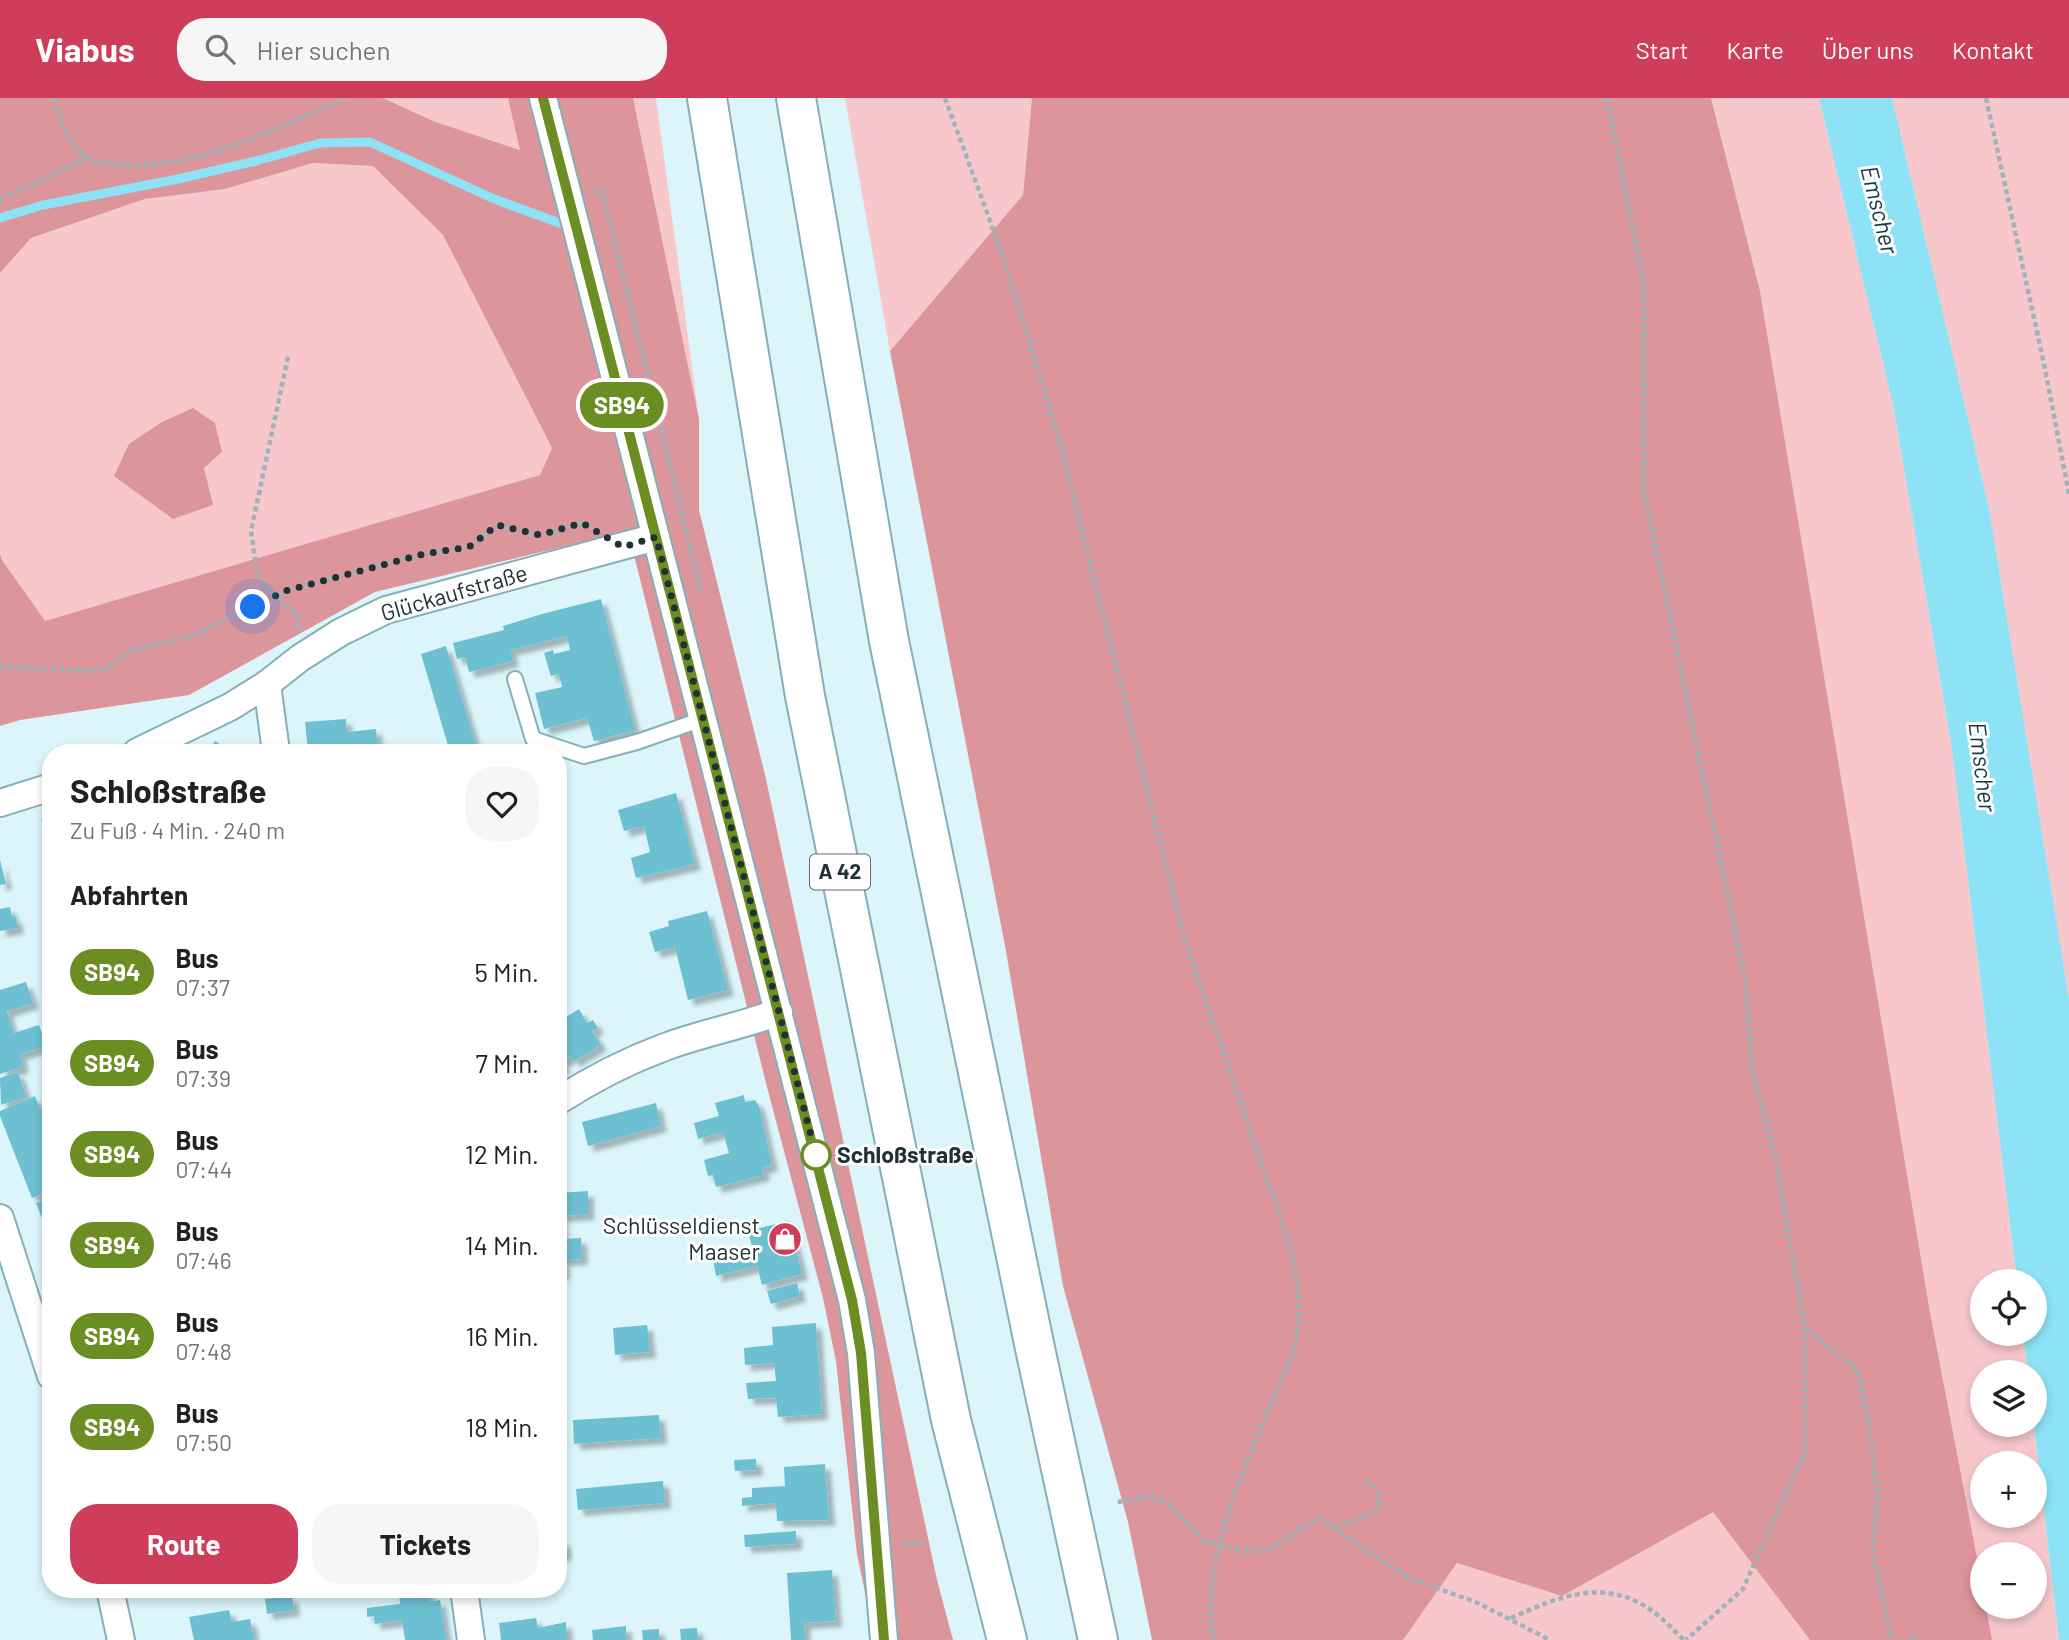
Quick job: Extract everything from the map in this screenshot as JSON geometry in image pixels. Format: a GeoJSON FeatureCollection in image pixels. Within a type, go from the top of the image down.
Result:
{"type":"FeatureCollection","features":[{"type":"Feature","properties":{"kind":"highway","name":"A 42"},"geometry":{"type":"LineString","coordinates":[[707,98],[804,696],[951,1420],[1007,1640]]}},
{"type":"Feature","properties":{"kind":"highway"},"geometry":{"type":"LineString","coordinates":[[796,98],[889,641],[1098,1640]]}},
{"type":"Feature","properties":{"kind":"street"},"geometry":{"type":"LineString","coordinates":[[543,98],[842,1257],[857,1326],[870,1448],[884,1640]]}},
{"type":"Feature","properties":{"kind":"street","name":"Glückaufstraße"},"geometry":{"type":"LineString","coordinates":[[154,744],[230,707],[341,632],[386,610],[656,537]]}},
{"type":"Feature","properties":{"kind":"street"},"geometry":{"type":"LineString","coordinates":[[267,684],[275,744]]}},
{"type":"Feature","properties":{"kind":"street"},"geometry":{"type":"LineString","coordinates":[[0,803],[42,791]]}},
{"type":"Feature","properties":{"kind":"street"},"geometry":{"type":"LineString","coordinates":[[567,1095],[631,1060],[779,1012]]}},
{"type":"Feature","properties":{"kind":"street"},"geometry":{"type":"LineString","coordinates":[[0,1218],[42,1347]]}},
{"type":"Feature","properties":{"kind":"street"},"geometry":{"type":"LineString","coordinates":[[112,1598],[121,1640]]}},
{"type":"Feature","properties":{"kind":"street"},"geometry":{"type":"LineString","coordinates":[[465,1598],[471,1640]]}},
{"type":"Feature","properties":{"kind":"lane"},"geometry":{"type":"LineString","coordinates":[[515,679],[533,739],[548,744]]}},
{"type":"Feature","properties":{"kind":"lane"},"geometry":{"type":"LineString","coordinates":[[567,750],[584,756],[637,742],[703,719]]}},
{"type":"Feature","properties":{"kind":"path"},"geometry":{"type":"LineString","coordinates":[[54,98],[75,147],[87,158],[104,163],[158,166],[210,154],[347,98]]}},
{"type":"Feature","properties":{"kind":"path"},"geometry":{"type":"LineString","coordinates":[[945,98],[1003,256],[1061,446],[1185,941],[1289,1243],[1297,1274],[1298,1311],[1294,1349],[1249,1458],[1218,1545],[1211,1580],[1210,1617],[1214,1640]]}},
{"type":"Feature","properties":{"kind":"path"},"geometry":{"type":"LineString","coordinates":[[1510,1619],[1550,1600],[1585,1591],[1604,1592],[1626,1598],[1651,1610],[1685,1640],[1742,1589],[1805,1451],[1805,1328],[1775,1154],[1752,1067],[1746,983],[1643,491],[1644,284],[1606,98]]}},
{"type":"Feature","properties":{"kind":"path"},"geometry":{"type":"LineString","coordinates":[[1986,98],[2069,494]]}},
{"type":"Feature","properties":{"kind":"path"},"geometry":{"type":"LineString","coordinates":[[0,199],[87,158]]}},
{"type":"Feature","properties":{"kind":"path"},"geometry":{"type":"LineString","coordinates":[[288,357],[251,531],[257,574],[274,596],[298,614],[300,658]]}},
{"type":"Feature","properties":{"kind":"path"},"geometry":{"type":"LineString","coordinates":[[0,667],[103,671],[132,650],[189,638],[285,591],[424,554],[469,547],[497,525],[540,535],[582,523],[623,547]]}},
{"type":"Feature","properties":{"kind":"path"},"geometry":{"type":"LineString","coordinates":[[1805,1328],[1857,1368],[1869,1423],[1877,1491],[1873,1555],[1890,1631],[1889,1640]]}},
{"type":"Feature","properties":{"kind":"path"},"geometry":{"type":"LineString","coordinates":[[1335,1528],[1367,1516],[1378,1508],[1378,1489],[1364,1481]]}},
{"type":"Feature","properties":{"kind":"path"},"geometry":{"type":"LineString","coordinates":[[1118,1502],[1150,1496],[1170,1504],[1205,1541],[1244,1551],[1266,1551],[1320,1518],[1380,1560],[1412,1578],[1478,1603],[1549,1640]]}},
{"type":"Feature","properties":{"kind":"path"},"geometry":{"type":"LineString","coordinates":[[899,1545],[922,1542]]}},
{"type":"Feature","properties":{"kind":"path"},"geometry":{"type":"LineString","coordinates":[[1912,1640],[1914,1633]]}},
{"type":"Feature","properties":{"kind":"shaded area"},"geometry":{"type":"Polygon","coordinates":[[[0,98],[383,98],[433,121],[520,150],[508,98],[633,98],[699,419],[699,510],[766,779],[937,1580],[953,1640],[875,1640],[857,1554],[836,1361],[823,1298],[767,1087],[628,531],[375,592],[189,695],[20,720],[0,726],[0,553],[2,560],[45,621],[540,475],[552,448],[443,235],[373,166],[313,163],[225,189],[145,199],[31,238],[0,273],[0,98]]]}},
{"type":"Feature","properties":{"kind":"shaded area"},"geometry":{"type":"Polygon","coordinates":[[[383,98],[508,98],[521,150],[433,121],[383,98]]]}},
{"type":"Feature","properties":{"kind":"shaded area"},"geometry":{"type":"Polygon","coordinates":[[[633,98],[656,98],[699,419],[633,98]]]}},
{"type":"Feature","properties":{"kind":"shaded area"},"geometry":{"type":"Polygon","coordinates":[[[845,98],[1032,98],[1023,195],[890,351],[845,98]]]}},
{"type":"Feature","properties":{"kind":"shaded area"},"geometry":{"type":"Polygon","coordinates":[[[1032,98],[1711,98],[1760,291],[1929,1307],[1974,1542],[1970,1542],[1970,1619],[1988,1619],[1992,1640],[1810,1640],[1713,1512],[1562,1596],[1457,1563],[1403,1640],[1152,1640],[1128,1522],[1063,1286],[1006,951],[890,351],[1023,195],[1032,98]]]}},
{"type":"Feature","properties":{"kind":"shaded area"},"geometry":{"type":"Polygon","coordinates":[[[1711,98],[1819,98],[1893,404],[1952,748],[2016,1269],[1970,1269],[1970,1346],[2025,1346],[2026,1360],[1970,1360],[1970,1437],[2035,1437],[2037,1451],[1970,1451],[1970,1521],[1929,1307],[1760,291],[1711,98]]]}},
{"type":"Feature","properties":{"kind":"shaded area"},"geometry":{"type":"Polygon","coordinates":[[[1892,98],[2069,98],[2069,1000],[1989,508],[1892,98]]]}},
{"type":"Feature","properties":{"kind":"shaded area"},"geometry":{"type":"Polygon","coordinates":[[[313,163],[373,166],[443,235],[552,448],[540,475],[45,622],[2,560],[0,553],[0,273],[31,238],[145,199],[225,189],[313,163]],[[162,422],[213,505],[204,468],[222,452],[215,423],[162,422]]]}},
{"type":"Feature","properties":{"kind":"shaded area"},"geometry":{"type":"Polygon","coordinates":[[[193,408],[215,423],[222,452],[204,468],[213,505],[173,519],[114,476],[129,444],[162,422],[193,408]]]}},
{"type":"Feature","properties":{"kind":"shaded area"},"geometry":{"type":"Polygon","coordinates":[[[1713,1511],[1810,1640],[1403,1640],[1457,1563],[1562,1596],[1713,1511]]]}},
{"type":"Feature","properties":{"kind":"shaded area"},"geometry":{"type":"Polygon","coordinates":[[[1971,1528],[2046,1528],[2059,1640],[1992,1640],[1988,1619],[2047,1619],[2047,1542],[1974,1542],[1971,1528]]]}},
{"type":"Feature","properties":{"kind":"water","name":"Emscher"},"geometry":{"type":"Polygon","coordinates":[[[1819,98],[1892,98],[1989,508],[2069,999],[2069,1640],[2059,1640],[2046,1528],[2047,1451],[2037,1451],[2035,1437],[2047,1437],[2047,1360],[2026,1360],[2025,1346],[2047,1346],[2047,1269],[2016,1269],[1952,748],[1893,404],[1819,98]]]}},
{"type":"Feature","properties":{"kind":"building"},"geometry":{"type":"Polygon","coordinates":[[[601,599],[635,730],[594,741],[587,718],[544,729],[535,693],[562,687],[559,674],[551,676],[544,653],[553,650],[554,654],[570,650],[567,636],[510,650],[513,661],[469,672],[465,657],[457,659],[453,643],[504,630],[503,626],[542,614],[601,599]]]}},
{"type":"Feature","properties":{"kind":"building"},"geometry":{"type":"Polygon","coordinates":[[[446,646],[476,744],[448,744],[421,654],[446,646]]]}},
{"type":"Feature","properties":{"kind":"building"},"geometry":{"type":"Polygon","coordinates":[[[346,719],[347,732],[376,729],[377,744],[307,744],[305,722],[346,719]]]}},
{"type":"Feature","properties":{"kind":"building"},"geometry":{"type":"Polygon","coordinates":[[[676,793],[695,864],[636,878],[631,858],[650,852],[644,826],[624,831],[618,810],[676,793]]]}},
{"type":"Feature","properties":{"kind":"building"},"geometry":{"type":"Polygon","coordinates":[[[0,860],[6,884],[0,885],[0,860]]]}},
{"type":"Feature","properties":{"kind":"building"},"geometry":{"type":"Polygon","coordinates":[[[10,907],[18,928],[0,931],[0,909],[10,907]]]}},
{"type":"Feature","properties":{"kind":"building"},"geometry":{"type":"Polygon","coordinates":[[[707,911],[728,990],[688,1000],[675,947],[655,952],[649,932],[669,926],[668,921],[707,911]]]}},
{"type":"Feature","properties":{"kind":"building"},"geometry":{"type":"Polygon","coordinates":[[[26,982],[33,1003],[7,1011],[14,1033],[39,1025],[42,1047],[20,1054],[23,1067],[0,1074],[0,990],[26,982]]]}},
{"type":"Feature","properties":{"kind":"building"},"geometry":{"type":"Polygon","coordinates":[[[579,1009],[587,1023],[593,1020],[598,1028],[592,1031],[601,1045],[574,1061],[571,1056],[567,1058],[567,1016],[579,1009]]]}},
{"type":"Feature","properties":{"kind":"building"},"geometry":{"type":"Polygon","coordinates":[[[18,1072],[26,1097],[1,1105],[0,1078],[18,1072]]]}},
{"type":"Feature","properties":{"kind":"building"},"geometry":{"type":"Polygon","coordinates":[[[744,1095],[745,1102],[755,1100],[759,1106],[772,1165],[762,1168],[764,1175],[716,1187],[713,1175],[708,1176],[704,1160],[729,1153],[723,1132],[698,1139],[694,1123],[719,1116],[715,1103],[744,1095]]]}},
{"type":"Feature","properties":{"kind":"building"},"geometry":{"type":"Polygon","coordinates":[[[35,1096],[40,1109],[42,1108],[42,1194],[32,1198],[0,1111],[35,1096]]]}},
{"type":"Feature","properties":{"kind":"building"},"geometry":{"type":"Polygon","coordinates":[[[656,1103],[661,1126],[588,1146],[582,1122],[656,1103]]]}},
{"type":"Feature","properties":{"kind":"building"},"geometry":{"type":"Polygon","coordinates":[[[588,1191],[588,1214],[567,1216],[567,1192],[588,1191]]]}},
{"type":"Feature","properties":{"kind":"building"},"geometry":{"type":"Polygon","coordinates":[[[42,1201],[42,1218],[36,1203],[42,1201]]]}},
{"type":"Feature","properties":{"kind":"building"},"geometry":{"type":"Polygon","coordinates":[[[789,1221],[802,1274],[762,1285],[757,1266],[716,1276],[713,1259],[753,1250],[748,1231],[789,1221]]]}},
{"type":"Feature","properties":{"kind":"building"},"geometry":{"type":"Polygon","coordinates":[[[581,1238],[582,1259],[567,1260],[567,1239],[581,1238]]]}},
{"type":"Feature","properties":{"kind":"building"},"geometry":{"type":"Polygon","coordinates":[[[797,1283],[800,1296],[771,1304],[767,1291],[797,1283]]]}},
{"type":"Feature","properties":{"kind":"building"},"geometry":{"type":"Polygon","coordinates":[[[816,1323],[822,1414],[778,1417],[776,1398],[748,1399],[746,1383],[776,1381],[774,1363],[745,1365],[744,1348],[773,1345],[772,1327],[816,1323]]]}},
{"type":"Feature","properties":{"kind":"building"},"geometry":{"type":"Polygon","coordinates":[[[647,1325],[650,1352],[615,1355],[613,1328],[647,1325]]]}},
{"type":"Feature","properties":{"kind":"building"},"geometry":{"type":"Polygon","coordinates":[[[659,1415],[661,1438],[574,1444],[573,1420],[659,1415]]]}},
{"type":"Feature","properties":{"kind":"building"},"geometry":{"type":"Polygon","coordinates":[[[756,1459],[757,1470],[735,1471],[734,1460],[756,1459]]]}},
{"type":"Feature","properties":{"kind":"building"},"geometry":{"type":"Polygon","coordinates":[[[825,1464],[829,1520],[777,1521],[776,1503],[742,1506],[742,1498],[752,1497],[752,1488],[785,1486],[784,1467],[825,1464]]]}},
{"type":"Feature","properties":{"kind":"building"},"geometry":{"type":"Polygon","coordinates":[[[663,1481],[665,1503],[578,1510],[576,1489],[663,1481]]]}},
{"type":"Feature","properties":{"kind":"building"},"geometry":{"type":"Polygon","coordinates":[[[796,1531],[796,1544],[745,1547],[744,1535],[796,1531]]]}},
{"type":"Feature","properties":{"kind":"building"},"geometry":{"type":"Polygon","coordinates":[[[832,1570],[836,1621],[804,1623],[805,1640],[791,1640],[787,1573],[832,1570]]]}},
{"type":"Feature","properties":{"kind":"building"},"geometry":{"type":"Polygon","coordinates":[[[292,1598],[294,1610],[267,1614],[265,1599],[292,1598]]]}},
{"type":"Feature","properties":{"kind":"building"},"geometry":{"type":"Polygon","coordinates":[[[400,1598],[429,1598],[429,1602],[440,1600],[446,1640],[405,1640],[402,1620],[375,1624],[374,1616],[367,1617],[367,1608],[400,1604],[400,1598]]]}},
{"type":"Feature","properties":{"kind":"building"},"geometry":{"type":"Polygon","coordinates":[[[229,1610],[232,1622],[250,1619],[254,1640],[194,1640],[189,1617],[229,1610]]]}},
{"type":"Feature","properties":{"kind":"building"},"geometry":{"type":"Polygon","coordinates":[[[536,1618],[538,1628],[566,1622],[567,1640],[501,1640],[499,1623],[536,1618]]]}},
{"type":"Feature","properties":{"kind":"building"},"geometry":{"type":"Polygon","coordinates":[[[626,1626],[626,1640],[593,1640],[592,1630],[626,1626]]]}},
{"type":"Feature","properties":{"kind":"building"},"geometry":{"type":"Polygon","coordinates":[[[697,1628],[698,1640],[681,1640],[680,1629],[697,1628]]]}},
{"type":"Feature","properties":{"kind":"building"},"geometry":{"type":"Polygon","coordinates":[[[659,1629],[659,1640],[643,1640],[642,1630],[659,1629]]]}},
{"type":"Feature","properties":{"kind":"waterway"},"geometry":{"type":"LineString","coordinates":[[0,218],[43,205],[256,161],[320,143],[370,142],[494,199],[565,225]]}},
{"type":"Feature","properties":{"kind":"bus line","name":"SB94"},"geometry":{"type":"LineString","coordinates":[[543,98],[750,894],[852,1300],[861,1353],[870,1448],[884,1640]]}},
{"type":"Feature","properties":{"kind":"place","name":"Schloßstraße"},"geometry":{"type":"Point","coordinates":[816,1155]}},
{"type":"Feature","properties":{"kind":"place","name":"Schlüsseldienst Maaser"},"geometry":{"type":"Point","coordinates":[785,1239]}},
{"type":"Feature","properties":{"kind":"route"},"geometry":{"type":"LineString","coordinates":[[253,607],[285,591],[424,554],[469,547],[497,525],[540,535],[582,523],[623,547],[656,537],[816,1155]]}}]}
